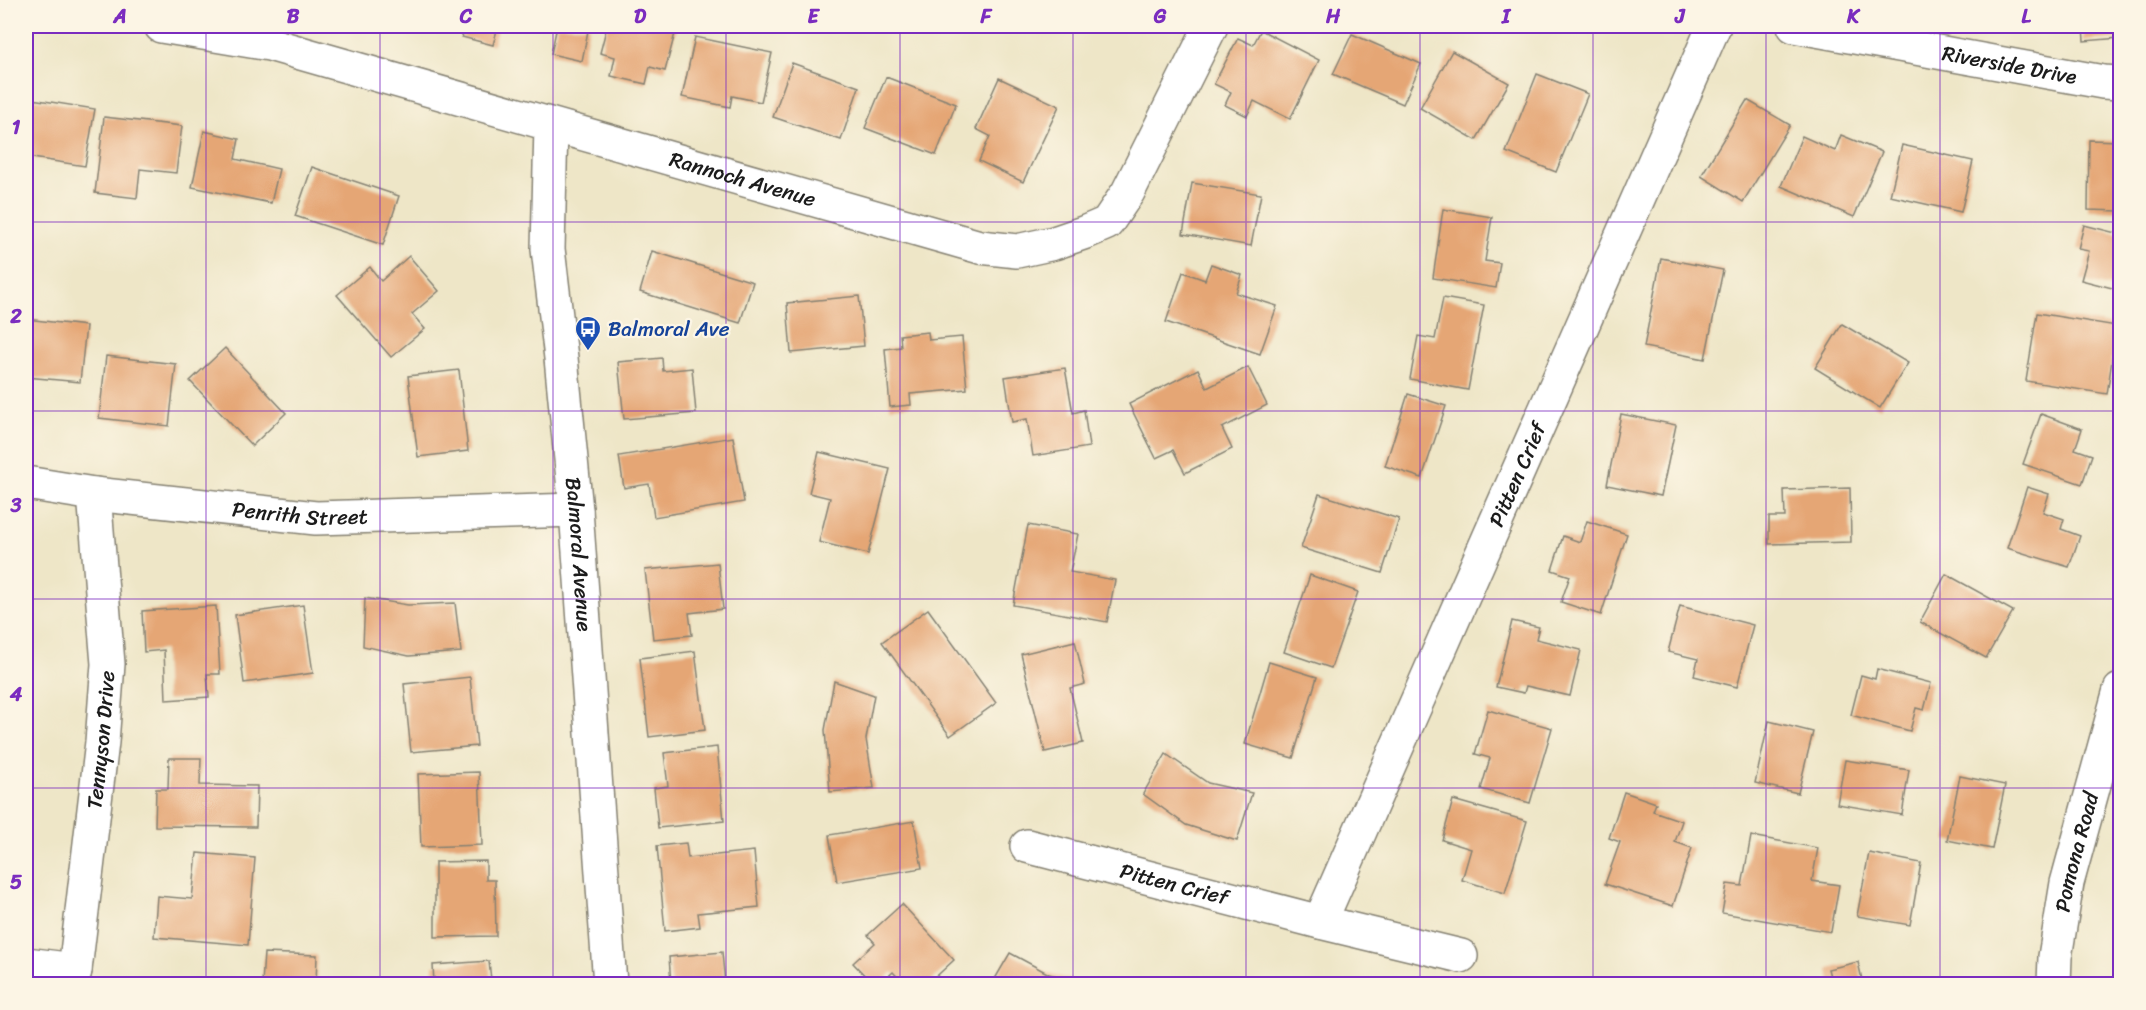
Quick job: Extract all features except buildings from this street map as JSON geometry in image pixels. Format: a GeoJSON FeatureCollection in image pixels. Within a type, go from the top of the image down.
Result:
{"type":"FeatureCollection","features":[{"type":"Feature","properties":{"kind":"street","name":"Rannoch Avenue"},"geometry":{"type":"LineString","coordinates":[[161,26],[269,44],[980,247],[1017,251],[1054,243],[1107,223],[1128,192],[1211,26]]}},
{"type":"Feature","properties":{"kind":"street","name":"Pitten Crief"},"geometry":{"type":"LineString","coordinates":[[1320,922],[1714,26]]}},
{"type":"Feature","properties":{"kind":"street","name":"Riverside Drive"},"geometry":{"type":"LineString","coordinates":[[1794,26],[2103,82],[2121,82]]}},
{"type":"Feature","properties":{"kind":"street","name":"Balmoral Avenue"},"geometry":{"type":"LineString","coordinates":[[551,126],[548,249],[576,510],[610,984]]}},
{"type":"Feature","properties":{"kind":"street","name":"Penrith Street"},"geometry":{"type":"LineString","coordinates":[[26,483],[94,494],[316,518],[576,510]]}},
{"type":"Feature","properties":{"kind":"street","name":"Tennyson Drive"},"geometry":{"type":"LineString","coordinates":[[74,977],[102,742],[108,664],[94,494]]}},
{"type":"Feature","properties":{"kind":"street","name":"Pomona Road"},"geometry":{"type":"LineString","coordinates":[[2054,984],[2055,957],[2067,883],[2121,690]]}},
{"type":"Feature","properties":{"kind":"street","name":"Pitten Crief"},"geometry":{"type":"LineString","coordinates":[[1027,846],[1461,956]]}},
{"type":"Feature","properties":{"kind":"street"},"geometry":{"type":"LineString","coordinates":[[26,964],[74,977]]}},
{"type":"Feature","properties":{"kind":"place","name":"Balmoral Ave"},"geometry":{"type":"Point","coordinates":[588,352]}}]}
